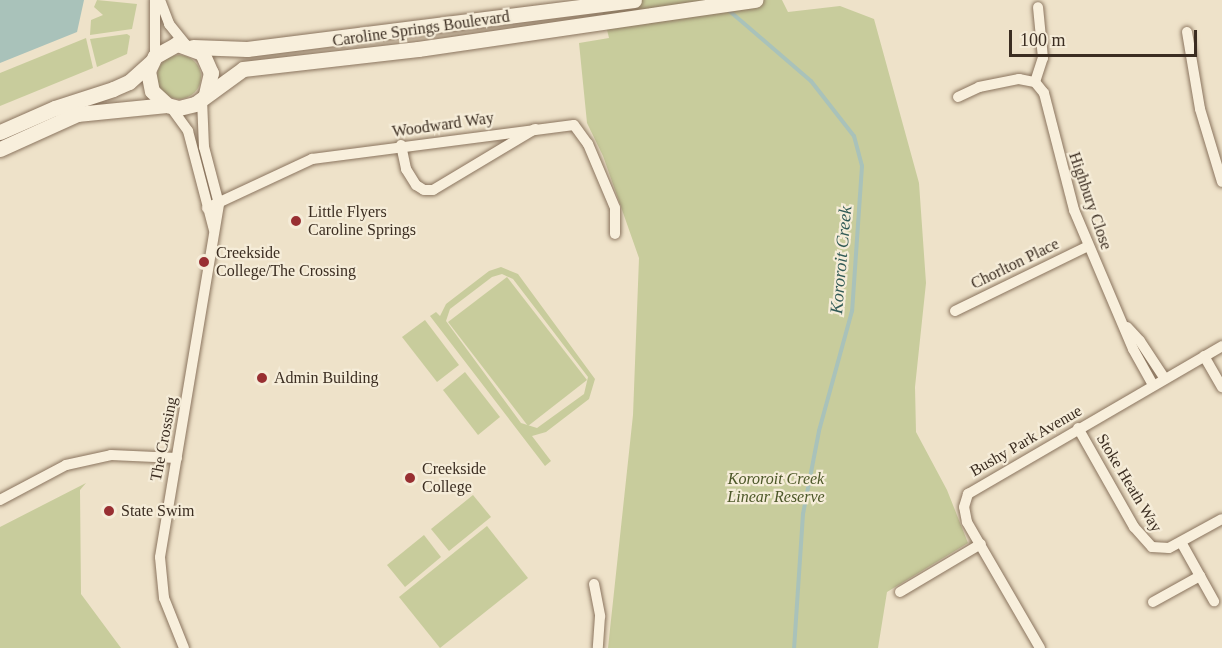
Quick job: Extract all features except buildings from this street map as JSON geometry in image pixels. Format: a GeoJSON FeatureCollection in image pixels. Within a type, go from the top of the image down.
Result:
{"type":"FeatureCollection","features":[{"type":"Feature","properties":{"kind":"main road","name":"Caroline Springs Boulevard"},"geometry":{"type":"LineString","coordinates":[[190,46],[247,50],[633,0]]}},
{"type":"Feature","properties":{"kind":"main road","name":"Caroline Springs Boulevard"},"geometry":{"type":"LineString","coordinates":[[204,96],[243,69],[418,49],[755,0]]}},
{"type":"Feature","properties":{"kind":"main road"},"geometry":{"type":"LineString","coordinates":[[0,132],[55,108],[129,82],[169,46],[190,46],[202,53],[212,73],[204,96],[187,107],[169,106],[77,114],[0,150]]}},
{"type":"Feature","properties":{"kind":"main road"},"geometry":{"type":"LineString","coordinates":[[153,58],[148,81],[158,99],[169,106]]}},
{"type":"Feature","properties":{"kind":"street"},"geometry":{"type":"LineString","coordinates":[[153,58],[155,0]]}},
{"type":"Feature","properties":{"kind":"street"},"geometry":{"type":"LineString","coordinates":[[160,0],[169,24],[190,46]]}},
{"type":"Feature","properties":{"kind":"street"},"geometry":{"type":"LineString","coordinates":[[958,97],[990,84],[1019,79],[1035,82],[1043,58],[1038,7]]}},
{"type":"Feature","properties":{"kind":"street"},"geometry":{"type":"LineString","coordinates":[[1186,32],[1222,182]]}},
{"type":"Feature","properties":{"kind":"street","name":"Highbury Close"},"geometry":{"type":"LineString","coordinates":[[1035,82],[1048,101],[1060,164],[1088,246],[1126,327],[1133,349],[1153,385]]}},
{"type":"Feature","properties":{"kind":"street","name":"The Crossing"},"geometry":{"type":"LineString","coordinates":[[184,648],[164,598],[160,557],[219,204],[204,147],[204,96]]}},
{"type":"Feature","properties":{"kind":"street","name":"The Crossing"},"geometry":{"type":"LineString","coordinates":[[169,106],[188,131],[214,233]]}},
{"type":"Feature","properties":{"kind":"street","name":"Woodward Way"},"geometry":{"type":"LineString","coordinates":[[207,208],[312,159],[401,145],[574,124],[581,130],[615,208],[615,234]]}},
{"type":"Feature","properties":{"kind":"street"},"geometry":{"type":"LineString","coordinates":[[401,145],[406,169],[416,185],[424,190],[433,190],[538,127]]}},
{"type":"Feature","properties":{"kind":"street","name":"Chorlton Place"},"geometry":{"type":"LineString","coordinates":[[955,310],[1088,246]]}},
{"type":"Feature","properties":{"kind":"street","name":"Highbury Close"},"geometry":{"type":"LineString","coordinates":[[1126,327],[1140,341],[1165,379]]}},
{"type":"Feature","properties":{"kind":"street","name":"Bushy Park Avenue"},"geometry":{"type":"LineString","coordinates":[[1040,648],[965,513],[968,494],[1222,346]]}},
{"type":"Feature","properties":{"kind":"street"},"geometry":{"type":"LineString","coordinates":[[1204,356],[1222,387]]}},
{"type":"Feature","properties":{"kind":"street","name":"Stoke Heath Way"},"geometry":{"type":"LineString","coordinates":[[1078,428],[1145,542],[1160,549],[1181,542],[1222,519]]}},
{"type":"Feature","properties":{"kind":"street"},"geometry":{"type":"LineString","coordinates":[[0,500],[66,465],[111,455],[177,458]]}},
{"type":"Feature","properties":{"kind":"street"},"geometry":{"type":"LineString","coordinates":[[1181,542],[1214,601]]}},
{"type":"Feature","properties":{"kind":"street"},"geometry":{"type":"LineString","coordinates":[[900,592],[981,544]]}},
{"type":"Feature","properties":{"kind":"street"},"geometry":{"type":"LineString","coordinates":[[1153,602],[1200,576]]}},
{"type":"Feature","properties":{"kind":"street"},"geometry":{"type":"LineString","coordinates":[[594,584],[600,616],[598,648]]}},
{"type":"Feature","properties":{"kind":"green space"},"geometry":{"type":"Polygon","coordinates":[[[97,0],[137,4],[132,29],[90,35],[91,20],[103,15],[94,7],[97,0]]]}},
{"type":"Feature","properties":{"kind":"green space","name":"Kororoit Creek Linear Reserve"},"geometry":{"type":"Polygon","coordinates":[[[600,0],[782,0],[788,12],[840,6],[874,19],[919,183],[926,283],[915,387],[916,432],[947,490],[968,543],[887,592],[878,648],[608,648],[633,415],[639,258],[603,156],[587,123],[579,43],[609,38],[600,0]]]}},
{"type":"Feature","properties":{"kind":"green space"},"geometry":{"type":"Polygon","coordinates":[[[127,34],[130,36],[127,54],[97,67],[90,39],[127,34]]]}},
{"type":"Feature","properties":{"kind":"green space"},"geometry":{"type":"Polygon","coordinates":[[[86,38],[93,68],[0,106],[0,73],[86,38]]]}},
{"type":"Feature","properties":{"kind":"green space"},"geometry":{"type":"Polygon","coordinates":[[[179,55],[194,62],[201,77],[194,92],[179,99],[164,92],[157,77],[164,62],[179,55]]]}},
{"type":"Feature","properties":{"kind":"green space"},"geometry":{"type":"Polygon","coordinates":[[[501,267],[518,274],[595,379],[589,399],[546,432],[532,436],[551,461],[545,466],[430,316],[436,312],[440,316],[446,304],[489,271],[501,267]],[[502,274],[492,277],[450,309],[446,321],[521,423],[537,428],[584,394],[588,377],[513,279],[502,274]]]}},
{"type":"Feature","properties":{"kind":"green space"},"geometry":{"type":"Polygon","coordinates":[[[507,277],[587,380],[528,426],[448,322],[507,277]]]}},
{"type":"Feature","properties":{"kind":"green space"},"geometry":{"type":"Polygon","coordinates":[[[425,320],[459,365],[437,382],[402,337],[425,320]]]}},
{"type":"Feature","properties":{"kind":"green space"},"geometry":{"type":"Polygon","coordinates":[[[465,372],[500,417],[478,435],[443,390],[465,372]]]}},
{"type":"Feature","properties":{"kind":"green space"},"geometry":{"type":"Polygon","coordinates":[[[86,483],[80,490],[81,594],[121,648],[0,648],[0,527],[86,483]]]}},
{"type":"Feature","properties":{"kind":"green space"},"geometry":{"type":"Polygon","coordinates":[[[473,495],[491,517],[449,551],[431,529],[473,495]]]}},
{"type":"Feature","properties":{"kind":"green space"},"geometry":{"type":"Polygon","coordinates":[[[487,526],[528,578],[440,648],[399,597],[487,526]]]}},
{"type":"Feature","properties":{"kind":"green space"},"geometry":{"type":"Polygon","coordinates":[[[424,535],[441,557],[405,587],[387,565],[424,535]]]}},
{"type":"Feature","properties":{"kind":"water"},"geometry":{"type":"Polygon","coordinates":[[[0,0],[84,0],[77,32],[0,63],[0,0]]]}},
{"type":"Feature","properties":{"kind":"waterway","name":"Kororoit Creek"},"geometry":{"type":"LineString","coordinates":[[726,8],[811,81],[854,136],[862,166],[852,311],[819,431],[803,514],[794,648]]}},
{"type":"Feature","properties":{"kind":"place","name":"Little Flyers Caroline Springs"},"geometry":{"type":"Point","coordinates":[296,221]}},
{"type":"Feature","properties":{"kind":"place","name":"Creekside College/The Crossing"},"geometry":{"type":"Point","coordinates":[204,262]}},
{"type":"Feature","properties":{"kind":"place","name":"Admin Building"},"geometry":{"type":"Point","coordinates":[262,378]}},
{"type":"Feature","properties":{"kind":"place","name":"Creekside College"},"geometry":{"type":"Point","coordinates":[410,478]}},
{"type":"Feature","properties":{"kind":"place","name":"State Swim"},"geometry":{"type":"Point","coordinates":[109,511]}}]}
